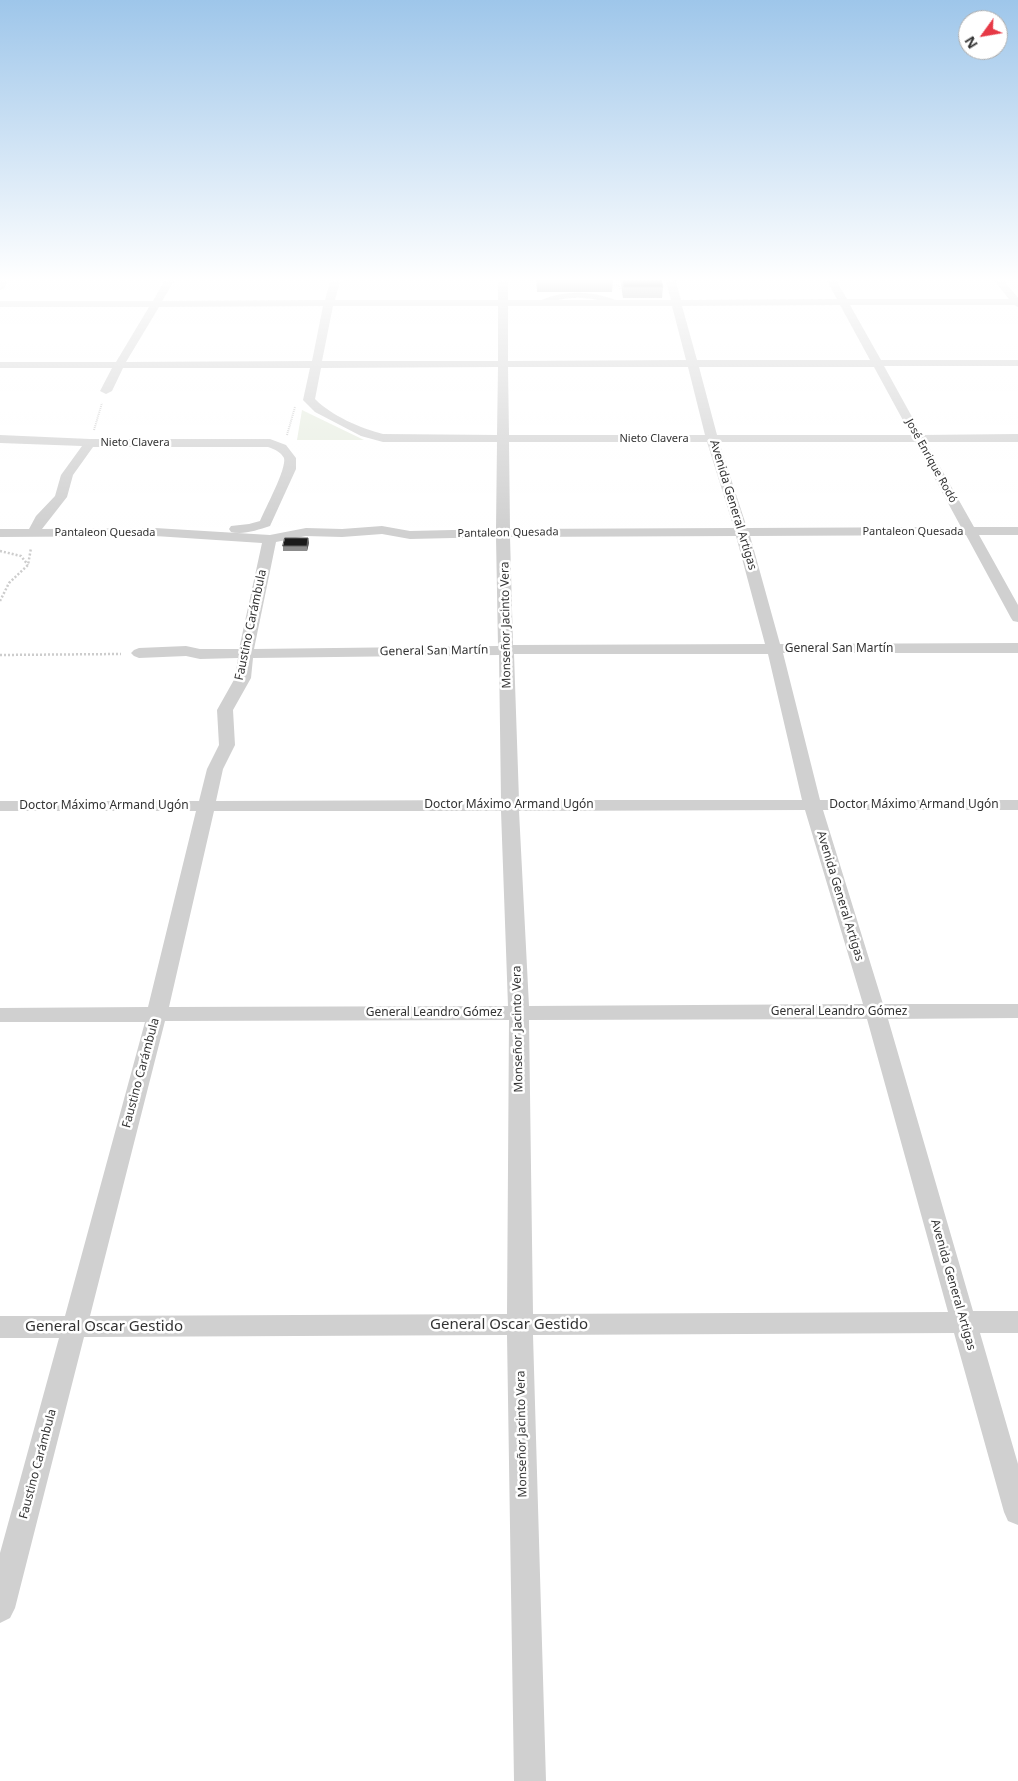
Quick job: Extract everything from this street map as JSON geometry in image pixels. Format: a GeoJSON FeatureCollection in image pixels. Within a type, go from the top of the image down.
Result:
{"type":"FeatureCollection","features":[{"type":"Feature","properties":{"kind":"street"},"geometry":{"type":"LineString","coordinates":[[106,390],[121,361]]}},
{"type":"Feature","properties":{"kind":"street"},"geometry":{"type":"LineString","coordinates":[[316,361],[309,400],[319,410],[353,427]]}},
{"type":"Feature","properties":{"kind":"street","name":"Monseñor Jacinto Vera"},"geometry":{"type":"LineString","coordinates":[[503,361],[503,533],[510,806],[519,1013],[520,1324],[530,1781]]}},
{"type":"Feature","properties":{"kind":"street","name":"José Enrique Rodó"},"geometry":{"type":"LineString","coordinates":[[876,361],[1018,618]]}},
{"type":"Feature","properties":{"kind":"street"},"geometry":{"type":"LineString","coordinates":[[0,365],[1018,363]]}},
{"type":"Feature","properties":{"kind":"street","name":"Avenida General Artigas"},"geometry":{"type":"LineString","coordinates":[[693,364],[712,439],[742,532],[774,649],[812,804],[1018,1512]]}},
{"type":"Feature","properties":{"kind":"street","name":"Nieto Clavera"},"geometry":{"type":"LineString","coordinates":[[353,427],[376,437],[391,438],[1018,438]]}},
{"type":"Feature","properties":{"kind":"street","name":"Nieto Clavera"},"geometry":{"type":"LineString","coordinates":[[0,439],[90,443],[270,443]]}},
{"type":"Feature","properties":{"kind":"street"},"geometry":{"type":"LineString","coordinates":[[33,533],[41,519],[61,497],[66,487],[67,475],[90,443]]}},
{"type":"Feature","properties":{"kind":"street"},"geometry":{"type":"LineString","coordinates":[[155,532],[251,528],[265,523],[290,469],[290,458],[282,448],[270,443]]}},
{"type":"Feature","properties":{"kind":"street","name":"Pantaleon Quesada"},"geometry":{"type":"LineString","coordinates":[[0,533],[155,532],[270,539],[306,532],[342,533],[382,530],[410,535],[1018,531]]}},
{"type":"Feature","properties":{"kind":"street","name":"Faustino Carámbula"},"geometry":{"type":"LineString","coordinates":[[0,1608],[156,1014],[215,769],[227,745],[225,710],[243,678],[246,653],[270,539]]}},
{"type":"Feature","properties":{"kind":"street","name":"General San Martín"},"geometry":{"type":"LineString","coordinates":[[139,654],[186,651],[200,654],[506,650],[1018,648]]}},
{"type":"Feature","properties":{"kind":"street","name":"Doctor Máximo Armand Ugón"},"geometry":{"type":"LineString","coordinates":[[0,806],[812,804],[1018,806]]}},
{"type":"Feature","properties":{"kind":"street","name":"General Leandro Gómez"},"geometry":{"type":"LineString","coordinates":[[0,1015],[1018,1011]]}},
{"type":"Feature","properties":{"kind":"street","name":"General Oscar Gestido"},"geometry":{"type":"LineString","coordinates":[[0,1327],[1018,1322]]}},
{"type":"Feature","properties":{"kind":"path"},"geometry":{"type":"LineString","coordinates":[[90,443],[106,390]]}},
{"type":"Feature","properties":{"kind":"path"},"geometry":{"type":"LineString","coordinates":[[270,443],[272,438],[287,435],[296,404],[309,400]]}},
{"type":"Feature","properties":{"kind":"path"},"geometry":{"type":"LineString","coordinates":[[0,601],[9,584],[28,565],[33,533]]}},
{"type":"Feature","properties":{"kind":"path"},"geometry":{"type":"LineString","coordinates":[[0,551],[20,556],[28,565]]}},
{"type":"Feature","properties":{"kind":"path"},"geometry":{"type":"LineString","coordinates":[[0,655],[139,654]]}},
{"type":"Feature","properties":{"kind":"shaded area"},"geometry":{"type":"Polygon","coordinates":[[[302,410],[364,440],[297,440],[302,410]]]}},
{"type":"Feature","properties":{"kind":"building"},"geometry":{"type":"Polygon","coordinates":[[[285,538],[308,538],[307,546],[283,546],[285,538]]]}}]}
